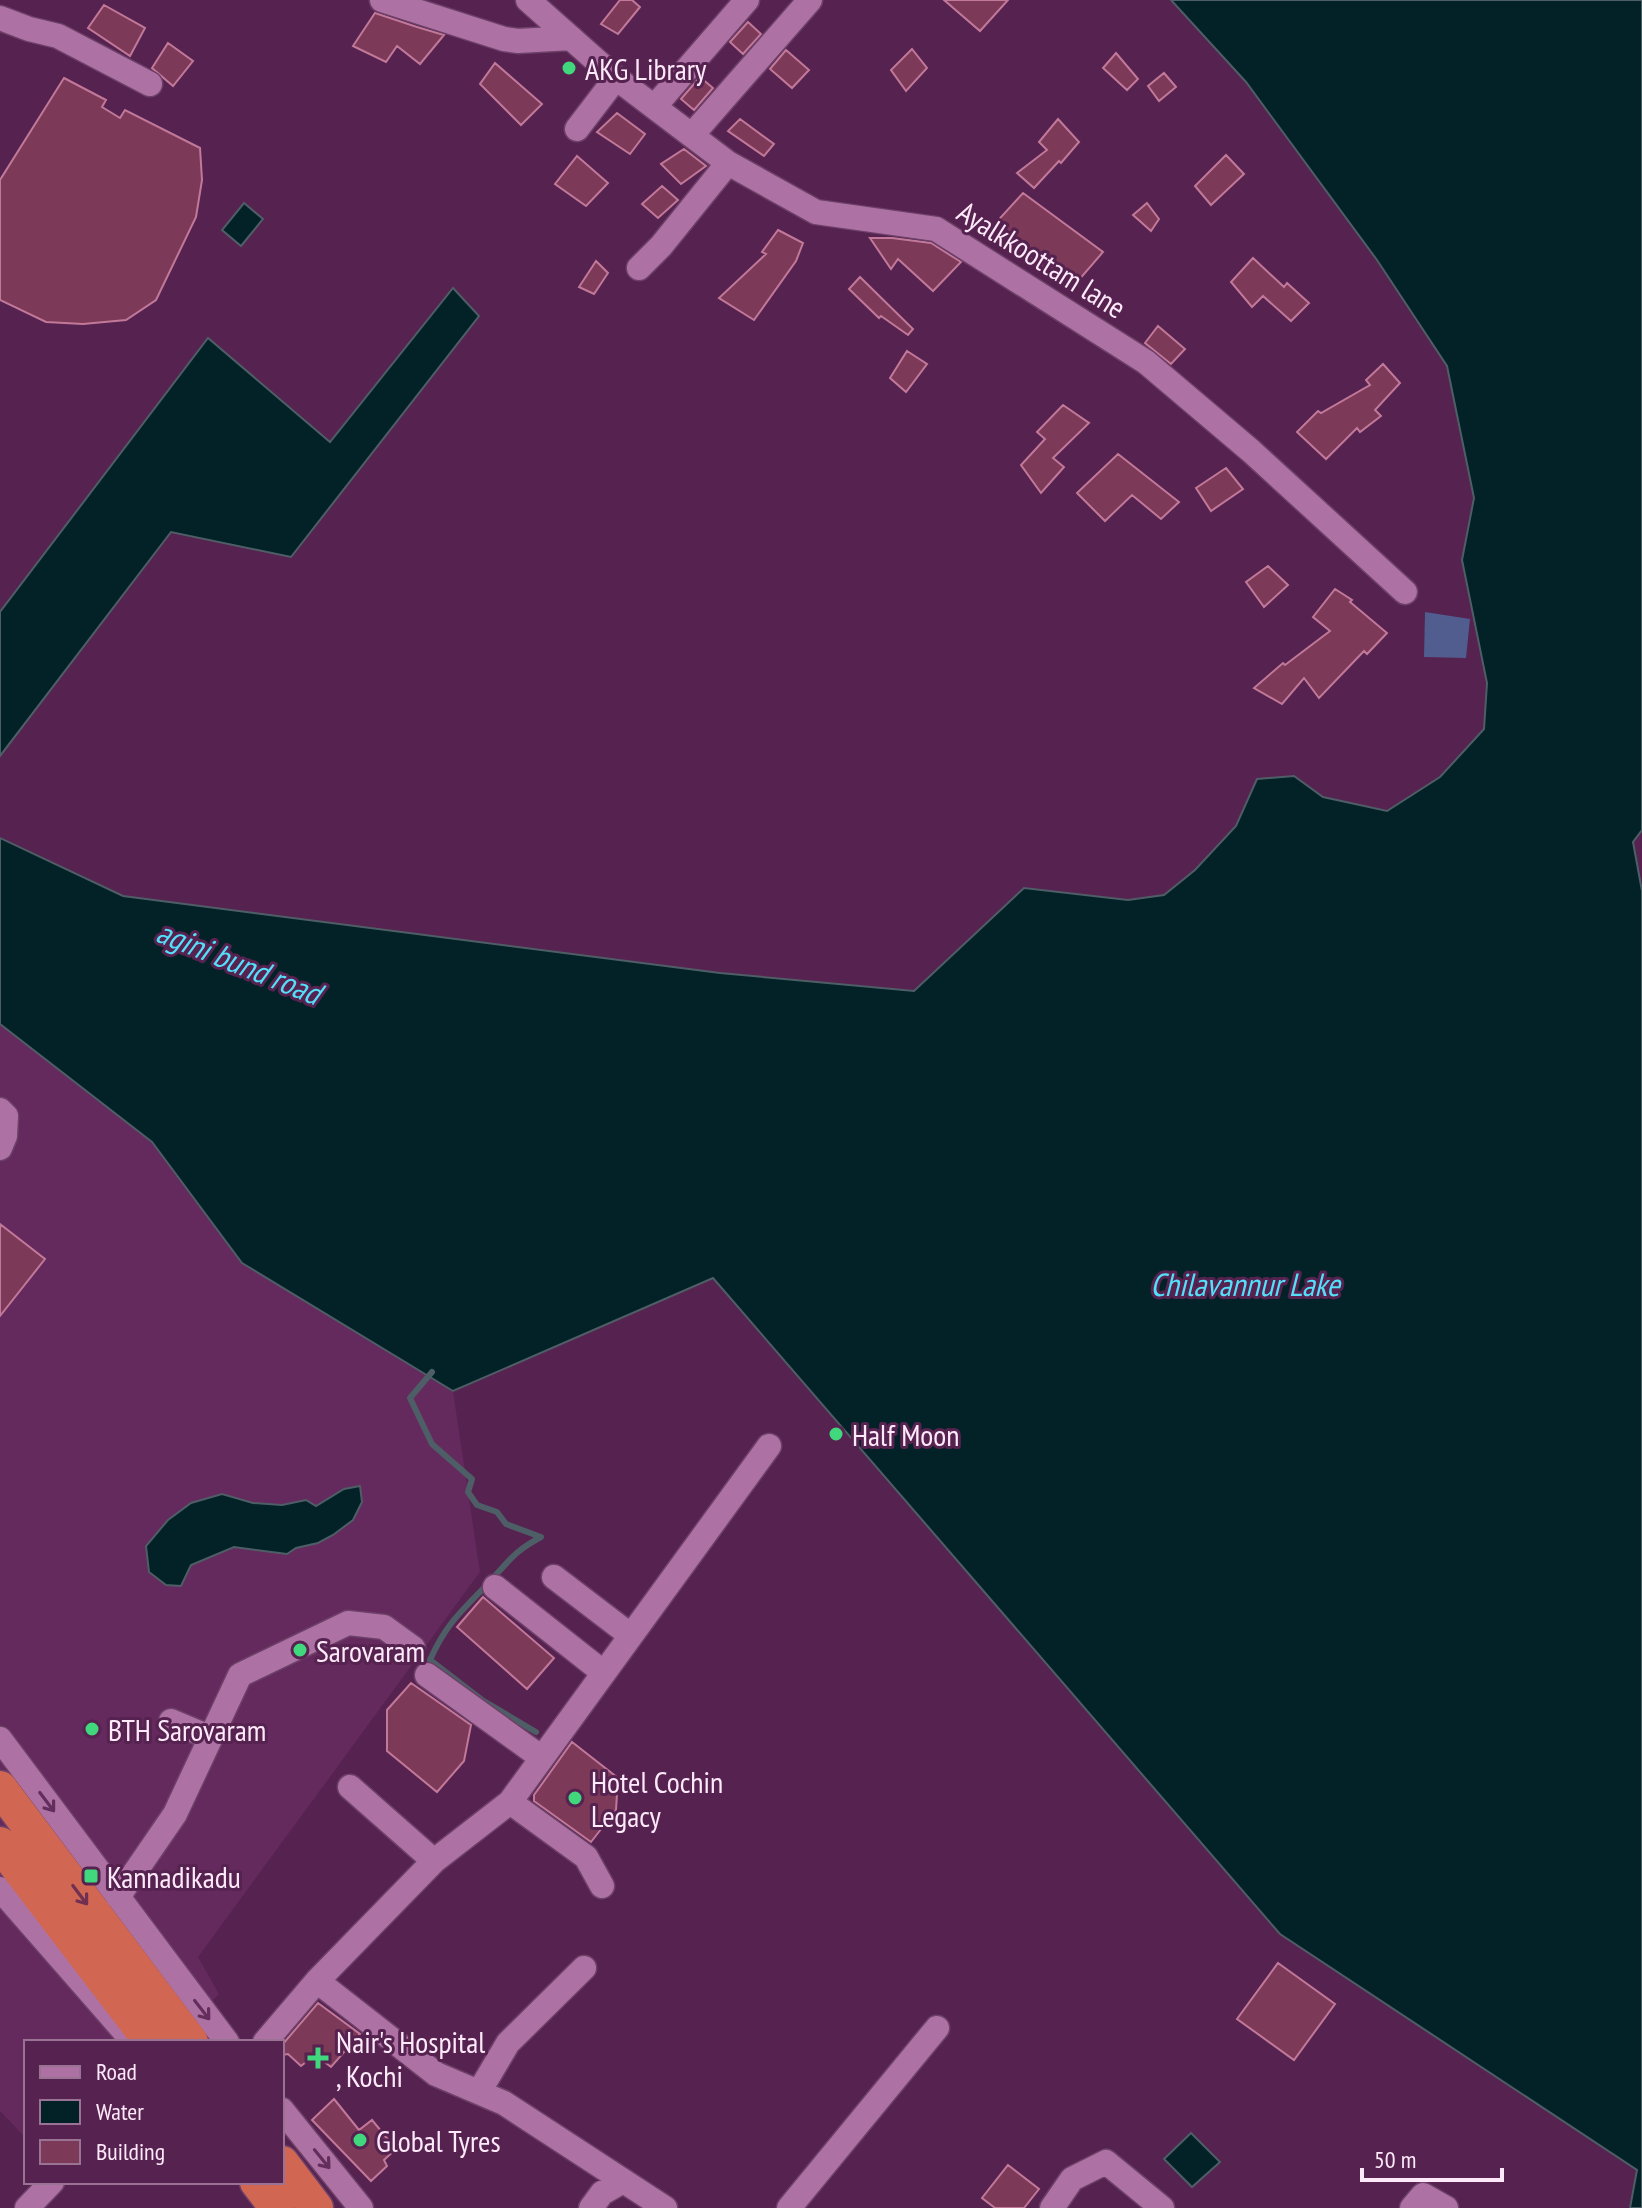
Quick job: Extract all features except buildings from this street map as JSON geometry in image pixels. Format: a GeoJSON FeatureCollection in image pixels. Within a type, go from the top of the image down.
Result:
{"type":"FeatureCollection","features":[{"type":"Feature","properties":{"kind":"highway"},"geometry":{"type":"LineString","coordinates":[[0,1788],[189,2040]]}},
{"type":"Feature","properties":{"kind":"highway"},"geometry":{"type":"LineString","coordinates":[[0,1844],[149,2040]]}},
{"type":"Feature","properties":{"kind":"highway"},"geometry":{"type":"LineString","coordinates":[[284,2166],[316,2208]]}},
{"type":"Feature","properties":{"kind":"highway"},"geometry":{"type":"LineString","coordinates":[[259,2184],[277,2208]]}},
{"type":"Feature","properties":{"kind":"street"},"geometry":{"type":"LineString","coordinates":[[382,0],[504,39],[571,38]]}},
{"type":"Feature","properties":{"kind":"street","name":"Ayalkkoottam lane"},"geometry":{"type":"LineString","coordinates":[[528,0],[616,78],[728,163],[816,212],[936,229],[1146,362],[1251,451],[1405,592]]}},
{"type":"Feature","properties":{"kind":"street"},"geometry":{"type":"LineString","coordinates":[[655,106],[747,0]]}},
{"type":"Feature","properties":{"kind":"street"},"geometry":{"type":"LineString","coordinates":[[692,135],[810,0]]}},
{"type":"Feature","properties":{"kind":"street"},"geometry":{"type":"LineString","coordinates":[[0,18],[58,36],[150,84]]}},
{"type":"Feature","properties":{"kind":"street"},"geometry":{"type":"LineString","coordinates":[[577,129],[616,78]]}},
{"type":"Feature","properties":{"kind":"street"},"geometry":{"type":"LineString","coordinates":[[639,268],[661,246],[728,163]]}},
{"type":"Feature","properties":{"kind":"street"},"geometry":{"type":"LineString","coordinates":[[0,1110],[6,1116],[5,1136],[0,1148]]}},
{"type":"Feature","properties":{"kind":"street"},"geometry":{"type":"LineString","coordinates":[[267,2040],[317,1981],[434,1861],[510,1802],[769,1446]]}},
{"type":"Feature","properties":{"kind":"street"},"geometry":{"type":"LineString","coordinates":[[554,1577],[630,1635]]}},
{"type":"Feature","properties":{"kind":"street"},"geometry":{"type":"LineString","coordinates":[[495,1587],[604,1673]]}},
{"type":"Feature","properties":{"kind":"street"},"geometry":{"type":"LineString","coordinates":[[118,1897],[175,1814],[240,1675],[348,1623],[384,1627],[413,1648]]}},
{"type":"Feature","properties":{"kind":"street"},"geometry":{"type":"LineString","coordinates":[[427,1675],[542,1758]]}},
{"type":"Feature","properties":{"kind":"street"},"geometry":{"type":"LineString","coordinates":[[171,1721],[209,1737]]}},
{"type":"Feature","properties":{"kind":"street"},"geometry":{"type":"LineString","coordinates":[[0,1739],[225,2040]]}},
{"type":"Feature","properties":{"kind":"street"},"geometry":{"type":"LineString","coordinates":[[350,1787],[434,1861]]}},
{"type":"Feature","properties":{"kind":"street"},"geometry":{"type":"LineString","coordinates":[[510,1802],[586,1857],[602,1886]]}},
{"type":"Feature","properties":{"kind":"street"},"geometry":{"type":"LineString","coordinates":[[0,1889],[131,2040]]}},
{"type":"Feature","properties":{"kind":"street"},"geometry":{"type":"LineString","coordinates":[[479,2092],[508,2043],[584,1968]]}},
{"type":"Feature","properties":{"kind":"street"},"geometry":{"type":"LineString","coordinates":[[317,1981],[436,2074],[504,2103],[665,2208]]}},
{"type":"Feature","properties":{"kind":"street"},"geometry":{"type":"LineString","coordinates":[[789,2208],[937,2028]]}},
{"type":"Feature","properties":{"kind":"street"},"geometry":{"type":"LineString","coordinates":[[284,2112],[361,2208]]}},
{"type":"Feature","properties":{"kind":"street"},"geometry":{"type":"LineString","coordinates":[[1052,2208],[1072,2179],[1106,2162],[1162,2208]]}},
{"type":"Feature","properties":{"kind":"street"},"geometry":{"type":"LineString","coordinates":[[591,2208],[602,2193],[623,2181]]}},
{"type":"Feature","properties":{"kind":"street"},"geometry":{"type":"LineString","coordinates":[[27,2208],[50,2184]]}},
{"type":"Feature","properties":{"kind":"street"},"geometry":{"type":"LineString","coordinates":[[243,2184],[261,2208]]}},
{"type":"Feature","properties":{"kind":"street"},"geometry":{"type":"LineString","coordinates":[[1412,2208],[1423,2195],[1446,2208]]}},
{"type":"Feature","properties":{"kind":"shaded area"},"geometry":{"type":"Polygon","coordinates":[[[1425,612],[1470,619],[1466,658],[1424,657],[1425,612]]]}},
{"type":"Feature","properties":{"kind":"shaded area"},"geometry":{"type":"Polygon","coordinates":[[[0,1024],[152,1142],[242,1263],[453,1391],[480,1572],[198,1957],[219,1994],[172,2040],[24,2040],[24,2136],[0,2111],[0,1024]]]}},
{"type":"Feature","properties":{"kind":"water","name":"Chilavannur Lake"},"geometry":{"type":"Polygon","coordinates":[[[1171,0],[1642,0],[1642,830],[1633,842],[1642,891],[1642,2208],[1630,2208],[1637,2170],[1280,1934],[713,1278],[453,1391],[242,1263],[152,1142],[0,1024],[0,838],[123,896],[720,973],[914,991],[1024,888],[1128,900],[1164,895],[1195,870],[1236,826],[1257,779],[1294,776],[1323,797],[1387,811],[1440,777],[1484,729],[1487,683],[1462,560],[1474,498],[1447,366],[1377,260],[1246,82],[1171,0]]]}},
{"type":"Feature","properties":{"kind":"water"},"geometry":{"type":"Polygon","coordinates":[[[244,203],[263,219],[241,246],[222,230],[244,203]]]}},
{"type":"Feature","properties":{"kind":"water"},"geometry":{"type":"Polygon","coordinates":[[[453,288],[479,316],[291,557],[171,532],[0,756],[0,612],[208,338],[330,442],[453,288]]]}},
{"type":"Feature","properties":{"kind":"water"},"geometry":{"type":"Polygon","coordinates":[[[360,1486],[362,1502],[353,1520],[318,1543],[296,1548],[287,1554],[234,1547],[191,1565],[181,1586],[166,1585],[149,1572],[146,1546],[168,1520],[191,1503],[222,1494],[253,1503],[282,1505],[306,1500],[316,1506],[344,1489],[360,1486]]]}},
{"type":"Feature","properties":{"kind":"water"},"geometry":{"type":"Polygon","coordinates":[[[1191,2133],[1220,2162],[1192,2187],[1164,2159],[1191,2133]]]}},
{"type":"Feature","properties":{"kind":"waterway"},"geometry":{"type":"LineString","coordinates":[[432,1372],[410,1398],[432,1444],[472,1479],[468,1492],[477,1505],[497,1512],[506,1524],[541,1537],[515,1554],[458,1615],[430,1660],[482,1700],[536,1732]]}},
{"type":"Feature","properties":{"kind":"place","name":"AKG Library"},"geometry":{"type":"Point","coordinates":[569,68]}},
{"type":"Feature","properties":{"kind":"place","name":"Half Moon"},"geometry":{"type":"Point","coordinates":[836,1434]}},
{"type":"Feature","properties":{"kind":"place","name":"Sarovaram"},"geometry":{"type":"Point","coordinates":[300,1650]}},
{"type":"Feature","properties":{"kind":"place","name":"BTH Sarovaram"},"geometry":{"type":"Point","coordinates":[92,1729]}},
{"type":"Feature","properties":{"kind":"place","name":"Hotel Cochin Legacy"},"geometry":{"type":"Point","coordinates":[575,1798]}},
{"type":"Feature","properties":{"kind":"place","name":"Kannadikadu"},"geometry":{"type":"Point","coordinates":[91,1876]}},
{"type":"Feature","properties":{"kind":"place","name":"Nair's Hospital , Kochi"},"geometry":{"type":"Point","coordinates":[318,2058]}},
{"type":"Feature","properties":{"kind":"place","name":"Global Tyres"},"geometry":{"type":"Point","coordinates":[360,2140]}},
{"type":"Feature","properties":{"kind":"water label","name":"agini bund road"},"geometry":{"type":"Point","coordinates":[239,962]}}]}
